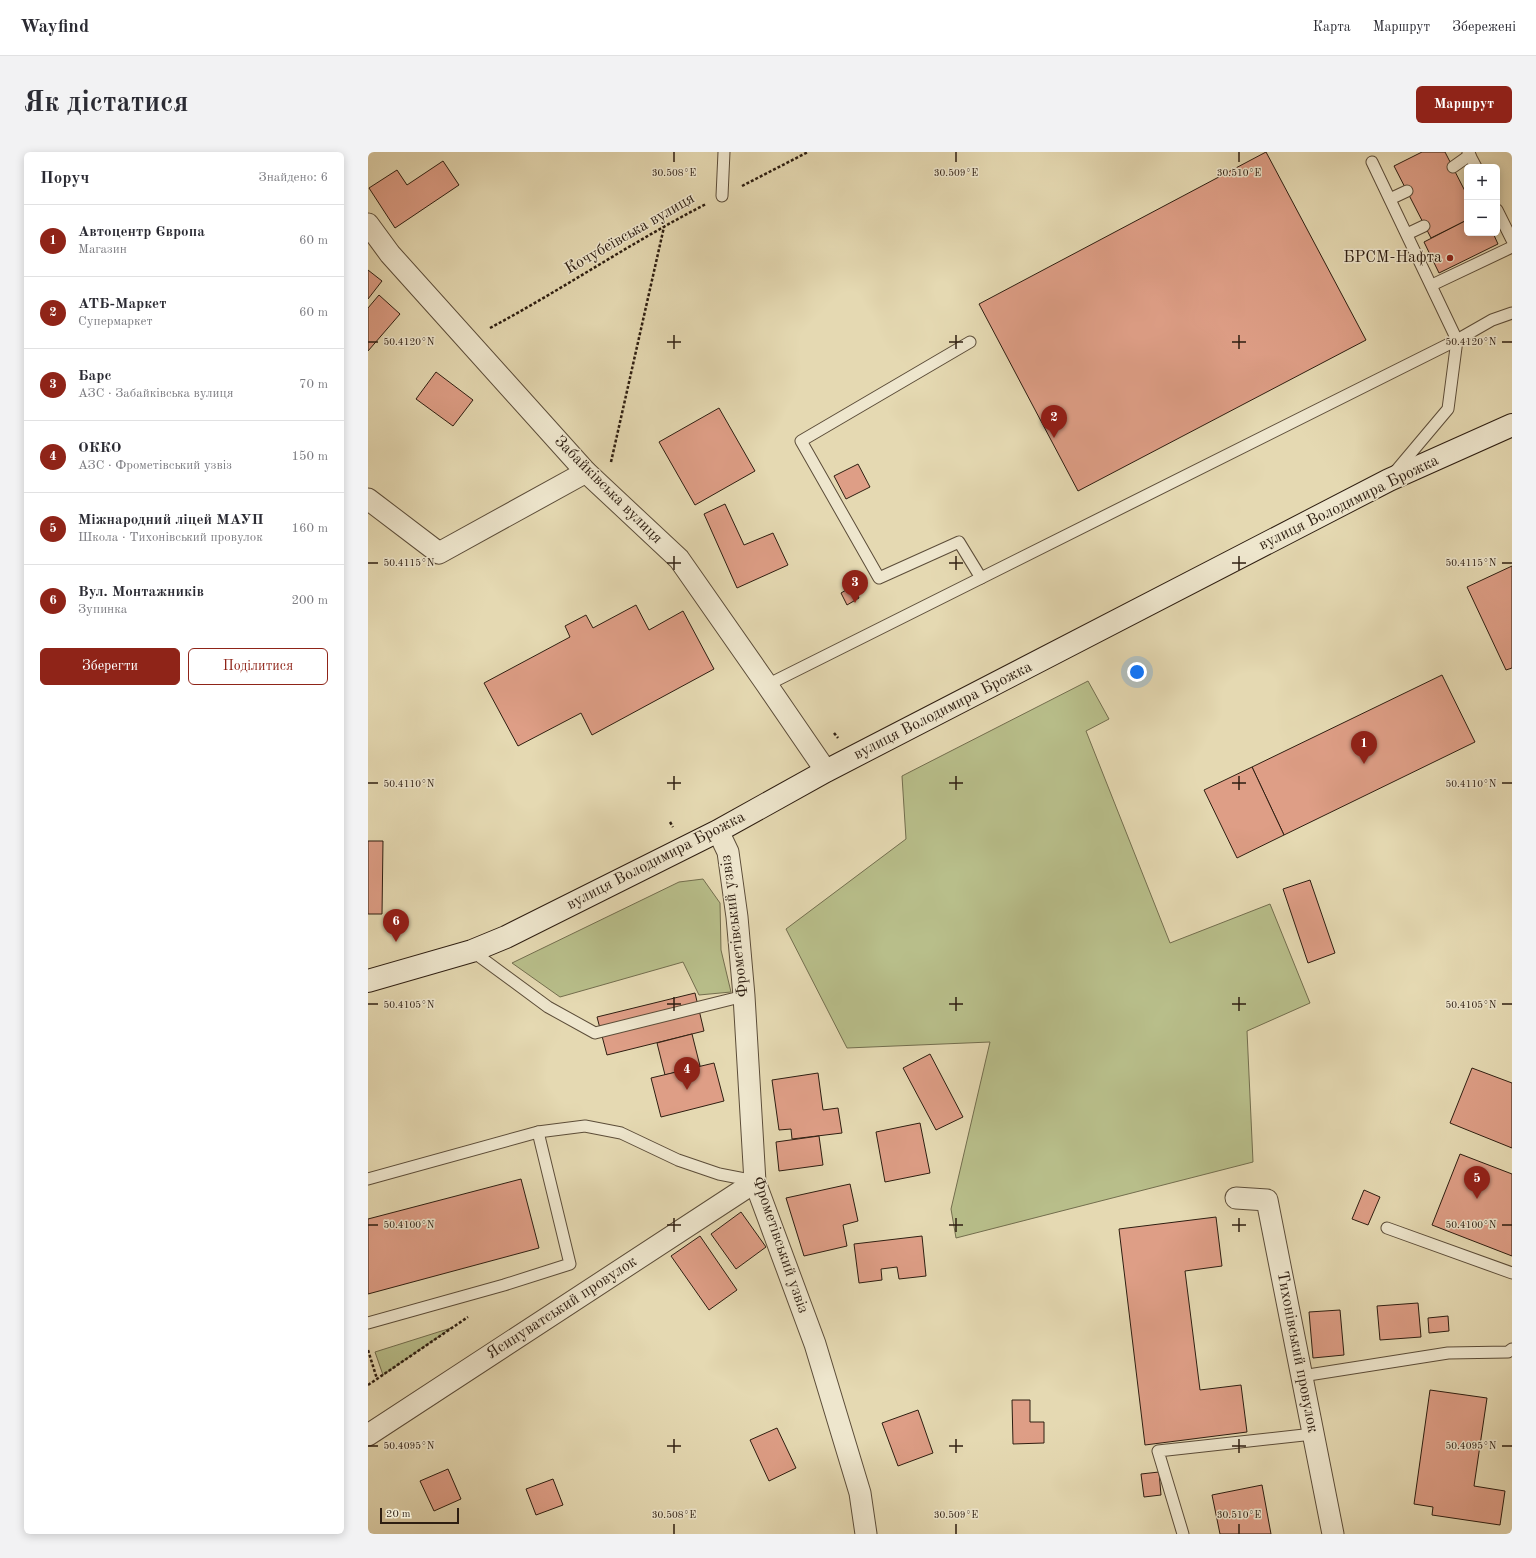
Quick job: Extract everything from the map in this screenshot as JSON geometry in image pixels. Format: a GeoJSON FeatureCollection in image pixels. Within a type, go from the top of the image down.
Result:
{"type":"FeatureCollection","features":[{"type":"Feature","properties":{"kind":"main road","name":"вулиця Володимира Брожка"},"geometry":{"type":"LineString","coordinates":[[368,981],[472,951],[506,937],[718,831],[826,771],[1389,480],[1512,425]]}},
{"type":"Feature","properties":{"kind":"street","name":"Забайківська вулиця"},"geometry":{"type":"LineString","coordinates":[[368,224],[390,254],[586,472],[679,560],[826,771]]}},
{"type":"Feature","properties":{"kind":"street"},"geometry":{"type":"LineString","coordinates":[[368,499],[439,553],[586,472]]}},
{"type":"Feature","properties":{"kind":"street","name":"Фрометівський узвіз"},"geometry":{"type":"LineString","coordinates":[[718,831],[728,852],[732,872],[744,996],[755,1182],[815,1344],[860,1493],[866,1534]]}},
{"type":"Feature","properties":{"kind":"street","name":"Ясинуватський провулок"},"geometry":{"type":"LineString","coordinates":[[368,1435],[755,1182]]}},
{"type":"Feature","properties":{"kind":"street","name":"Тихонівський провулок"},"geometry":{"type":"LineString","coordinates":[[1236,1198],[1267,1200],[1333,1534]]}},
{"type":"Feature","properties":{"kind":"lane"},"geometry":{"type":"LineString","coordinates":[[722,196],[724,152]]}},
{"type":"Feature","properties":{"kind":"lane"},"geometry":{"type":"LineString","coordinates":[[1453,167],[1469,154],[1474,164]]}},
{"type":"Feature","properties":{"kind":"lane"},"geometry":{"type":"LineString","coordinates":[[1372,162],[1458,340],[1448,409],[1389,480]]}},
{"type":"Feature","properties":{"kind":"lane"},"geometry":{"type":"LineString","coordinates":[[1390,199],[1407,191]]}},
{"type":"Feature","properties":{"kind":"lane"},"geometry":{"type":"LineString","coordinates":[[1500,216],[1512,240]]}},
{"type":"Feature","properties":{"kind":"lane"},"geometry":{"type":"LineString","coordinates":[[1407,234],[1424,226]]}},
{"type":"Feature","properties":{"kind":"lane"},"geometry":{"type":"LineString","coordinates":[[1432,285],[1512,247]]}},
{"type":"Feature","properties":{"kind":"lane"},"geometry":{"type":"LineString","coordinates":[[767,685],[1458,340],[1492,320],[1512,313]]}},
{"type":"Feature","properties":{"kind":"lane"},"geometry":{"type":"LineString","coordinates":[[970,342],[802,441],[879,578],[959,542],[981,578]]}},
{"type":"Feature","properties":{"kind":"lane"},"geometry":{"type":"LineString","coordinates":[[472,951],[548,1007],[596,1033],[744,996]]}},
{"type":"Feature","properties":{"kind":"lane"},"geometry":{"type":"LineString","coordinates":[[368,1179],[538,1132],[585,1126],[621,1133],[678,1160],[719,1174],[755,1182]]}},
{"type":"Feature","properties":{"kind":"lane"},"geometry":{"type":"LineString","coordinates":[[368,1323],[504,1285],[570,1264],[538,1132]]}},
{"type":"Feature","properties":{"kind":"lane"},"geometry":{"type":"LineString","coordinates":[[1387,1228],[1512,1273]]}},
{"type":"Feature","properties":{"kind":"lane"},"geometry":{"type":"LineString","coordinates":[[1302,1376],[1448,1353],[1508,1352],[1512,1349]]}},
{"type":"Feature","properties":{"kind":"lane"},"geometry":{"type":"LineString","coordinates":[[1184,1534],[1158,1451],[1313,1434]]}},
{"type":"Feature","properties":{"kind":"path","name":"Кочубеївська вулиця"},"geometry":{"type":"LineString","coordinates":[[467,341],[537,303],[664,226],[808,152]]}},
{"type":"Feature","properties":{"kind":"path"},"geometry":{"type":"LineString","coordinates":[[605,490],[664,226]]}},
{"type":"Feature","properties":{"kind":"path"},"geometry":{"type":"LineString","coordinates":[[368,1385],[470,1316]]}},
{"type":"Feature","properties":{"kind":"path"},"geometry":{"type":"LineString","coordinates":[[368,1350],[377,1379]]}},
{"type":"Feature","properties":{"kind":"green space"},"geometry":{"type":"Polygon","coordinates":[[[1088,681],[1109,719],[1086,731],[1170,943],[1270,904],[1310,1003],[1247,1031],[1253,1162],[956,1238],[951,1209],[990,1042],[847,1048],[786,929],[906,839],[902,776],[1088,681]]]}},
{"type":"Feature","properties":{"kind":"green space"},"geometry":{"type":"Polygon","coordinates":[[[703,879],[720,903],[721,950],[731,992],[699,995],[683,962],[560,997],[512,963],[679,882],[703,879]]]}},
{"type":"Feature","properties":{"kind":"green space"},"geometry":{"type":"Polygon","coordinates":[[[451,1328],[383,1375],[375,1352],[451,1328]]]}},
{"type":"Feature","properties":{"kind":"building"},"geometry":{"type":"Polygon","coordinates":[[[1266,152],[1366,340],[1078,491],[979,304],[1266,152]]]}},
{"type":"Feature","properties":{"kind":"building"},"geometry":{"type":"Polygon","coordinates":[[[1422,152],[1445,152],[1464,189],[1464,222],[1431,238],[1394,166],[1422,152]]]}},
{"type":"Feature","properties":{"kind":"building"},"geometry":{"type":"Polygon","coordinates":[[[443,161],[459,185],[395,228],[369,188],[397,170],[407,185],[443,161]]]}},
{"type":"Feature","properties":{"kind":"building","name":"БРСМ-Нафта"},"geometry":{"type":"Polygon","coordinates":[[[1464,222],[1464,236],[1494,236],[1498,244],[1439,273],[1424,242],[1464,222]]]}},
{"type":"Feature","properties":{"kind":"building"},"geometry":{"type":"Polygon","coordinates":[[[368,270],[382,281],[368,299],[368,270]]]}},
{"type":"Feature","properties":{"kind":"building"},"geometry":{"type":"Polygon","coordinates":[[[379,295],[400,314],[368,351],[368,308],[379,295]]]}},
{"type":"Feature","properties":{"kind":"building"},"geometry":{"type":"Polygon","coordinates":[[[436,372],[473,400],[453,426],[416,399],[436,372]]]}},
{"type":"Feature","properties":{"kind":"building"},"geometry":{"type":"Polygon","coordinates":[[[719,408],[755,471],[695,505],[659,442],[719,408]]]}},
{"type":"Feature","properties":{"kind":"building"},"geometry":{"type":"Polygon","coordinates":[[[858,464],[870,487],[846,499],[834,476],[858,464]]]}},
{"type":"Feature","properties":{"kind":"building"},"geometry":{"type":"Polygon","coordinates":[[[725,504],[744,545],[773,533],[788,565],[737,588],[704,514],[725,504]]]}},
{"type":"Feature","properties":{"kind":"building"},"geometry":{"type":"Polygon","coordinates":[[[1512,566],[1512,668],[1506,670],[1467,587],[1512,566]]]}},
{"type":"Feature","properties":{"kind":"building"},"geometry":{"type":"Polygon","coordinates":[[[853,586],[859,598],[847,605],[841,593],[853,586]]]}},
{"type":"Feature","properties":{"kind":"building"},"geometry":{"type":"Polygon","coordinates":[[[636,605],[649,630],[683,611],[714,669],[592,735],[581,713],[518,746],[484,683],[570,637],[565,626],[586,615],[593,628],[636,605]]]}},
{"type":"Feature","properties":{"kind":"building"},"geometry":{"type":"Polygon","coordinates":[[[1442,675],[1475,742],[1284,835],[1252,767],[1442,675]]]}},
{"type":"Feature","properties":{"kind":"building"},"geometry":{"type":"Polygon","coordinates":[[[1252,767],[1284,835],[1237,858],[1204,790],[1252,767]]]}},
{"type":"Feature","properties":{"kind":"building"},"geometry":{"type":"Polygon","coordinates":[[[368,841],[383,841],[382,914],[368,914],[368,841]]]}},
{"type":"Feature","properties":{"kind":"building"},"geometry":{"type":"Polygon","coordinates":[[[1310,880],[1335,953],[1308,963],[1283,889],[1310,880]]]}},
{"type":"Feature","properties":{"kind":"building"},"geometry":{"type":"Polygon","coordinates":[[[695,993],[704,1031],[607,1055],[597,1017],[695,993]]]}},
{"type":"Feature","properties":{"kind":"building"},"geometry":{"type":"Polygon","coordinates":[[[692,1034],[700,1066],[665,1075],[657,1043],[692,1034]]]}},
{"type":"Feature","properties":{"kind":"building"},"geometry":{"type":"Polygon","coordinates":[[[930,1054],[963,1117],[936,1130],[903,1068],[930,1054]]]}},
{"type":"Feature","properties":{"kind":"building"},"geometry":{"type":"Polygon","coordinates":[[[714,1063],[724,1101],[661,1117],[651,1078],[714,1063]]]}},
{"type":"Feature","properties":{"kind":"building"},"geometry":{"type":"Polygon","coordinates":[[[1472,1068],[1512,1083],[1512,1148],[1450,1123],[1472,1068]]]}},
{"type":"Feature","properties":{"kind":"building"},"geometry":{"type":"Polygon","coordinates":[[[818,1073],[823,1110],[838,1108],[842,1133],[792,1139],[791,1129],[779,1130],[772,1080],[818,1073]]]}},
{"type":"Feature","properties":{"kind":"building"},"geometry":{"type":"Polygon","coordinates":[[[920,1123],[930,1173],[885,1182],[876,1132],[920,1123]]]}},
{"type":"Feature","properties":{"kind":"building"},"geometry":{"type":"Polygon","coordinates":[[[819,1136],[823,1165],[779,1171],[776,1142],[819,1136]]]}},
{"type":"Feature","properties":{"kind":"building"},"geometry":{"type":"Polygon","coordinates":[[[1460,1154],[1512,1174],[1512,1256],[1432,1225],[1460,1154]]]}},
{"type":"Feature","properties":{"kind":"building"},"geometry":{"type":"Polygon","coordinates":[[[521,1179],[539,1248],[368,1294],[368,1219],[521,1179]]]}},
{"type":"Feature","properties":{"kind":"building"},"geometry":{"type":"Polygon","coordinates":[[[850,1184],[858,1221],[843,1225],[847,1246],[804,1256],[786,1198],[850,1184]]]}},
{"type":"Feature","properties":{"kind":"building"},"geometry":{"type":"Polygon","coordinates":[[[1364,1190],[1380,1197],[1368,1225],[1352,1219],[1364,1190]]]}},
{"type":"Feature","properties":{"kind":"building"},"geometry":{"type":"Polygon","coordinates":[[[741,1212],[766,1247],[736,1269],[711,1234],[741,1212]]]}},
{"type":"Feature","properties":{"kind":"building"},"geometry":{"type":"Polygon","coordinates":[[[1216,1217],[1222,1266],[1185,1271],[1200,1390],[1241,1385],[1247,1432],[1145,1445],[1119,1229],[1216,1217]]]}},
{"type":"Feature","properties":{"kind":"building"},"geometry":{"type":"Polygon","coordinates":[[[700,1236],[737,1290],[709,1310],[671,1256],[700,1236]]]}},
{"type":"Feature","properties":{"kind":"building"},"geometry":{"type":"Polygon","coordinates":[[[922,1236],[926,1276],[899,1279],[897,1267],[881,1269],[882,1280],[859,1283],[854,1244],[922,1236]]]}},
{"type":"Feature","properties":{"kind":"building"},"geometry":{"type":"Polygon","coordinates":[[[1418,1303],[1421,1337],[1380,1340],[1377,1306],[1418,1303]]]}},
{"type":"Feature","properties":{"kind":"building"},"geometry":{"type":"Polygon","coordinates":[[[1340,1310],[1344,1355],[1313,1358],[1309,1312],[1340,1310]]]}},
{"type":"Feature","properties":{"kind":"building"},"geometry":{"type":"Polygon","coordinates":[[[1448,1316],[1449,1331],[1429,1333],[1428,1318],[1448,1316]]]}},
{"type":"Feature","properties":{"kind":"building"},"geometry":{"type":"Polygon","coordinates":[[[1430,1390],[1487,1398],[1474,1486],[1505,1491],[1500,1525],[1432,1515],[1433,1507],[1414,1504],[1430,1390]]]}},
{"type":"Feature","properties":{"kind":"building"},"geometry":{"type":"Polygon","coordinates":[[[1012,1400],[1030,1400],[1030,1422],[1044,1422],[1044,1443],[1013,1444],[1012,1400]]]}},
{"type":"Feature","properties":{"kind":"building"},"geometry":{"type":"Polygon","coordinates":[[[918,1410],[933,1453],[898,1466],[882,1423],[918,1410]]]}},
{"type":"Feature","properties":{"kind":"building"},"geometry":{"type":"Polygon","coordinates":[[[777,1428],[796,1468],[769,1481],[750,1440],[777,1428]]]}},
{"type":"Feature","properties":{"kind":"building"},"geometry":{"type":"Polygon","coordinates":[[[448,1469],[461,1499],[434,1511],[420,1481],[448,1469]]]}},
{"type":"Feature","properties":{"kind":"building"},"geometry":{"type":"Polygon","coordinates":[[[1159,1472],[1161,1495],[1144,1497],[1141,1474],[1159,1472]]]}},
{"type":"Feature","properties":{"kind":"building"},"geometry":{"type":"Polygon","coordinates":[[[553,1479],[563,1505],[536,1515],[526,1489],[553,1479]]]}},
{"type":"Feature","properties":{"kind":"building"},"geometry":{"type":"Polygon","coordinates":[[[1262,1485],[1271,1534],[1220,1534],[1212,1495],[1262,1485]]]}},
{"type":"Feature","properties":{"kind":"place","name":"БРСМ-Нафта"},"geometry":{"type":"Point","coordinates":[1450,258]}},
{"type":"Feature","properties":{"kind":"place","name":"АТБ-Маркет"},"geometry":{"type":"Point","coordinates":[1054,438]}},
{"type":"Feature","properties":{"kind":"place","name":"Барс"},"geometry":{"type":"Point","coordinates":[855,603]}},
{"type":"Feature","properties":{"kind":"place","name":"Автоцентр Європа"},"geometry":{"type":"Point","coordinates":[1364,764]}},
{"type":"Feature","properties":{"kind":"place","name":"Вул. Монтажників"},"geometry":{"type":"Point","coordinates":[396,942]}},
{"type":"Feature","properties":{"kind":"place","name":"ОККО"},"geometry":{"type":"Point","coordinates":[687,1090]}},
{"type":"Feature","properties":{"kind":"place","name":"Міжнародний ліцей МАУП"},"geometry":{"type":"Point","coordinates":[1477,1199]}}]}
